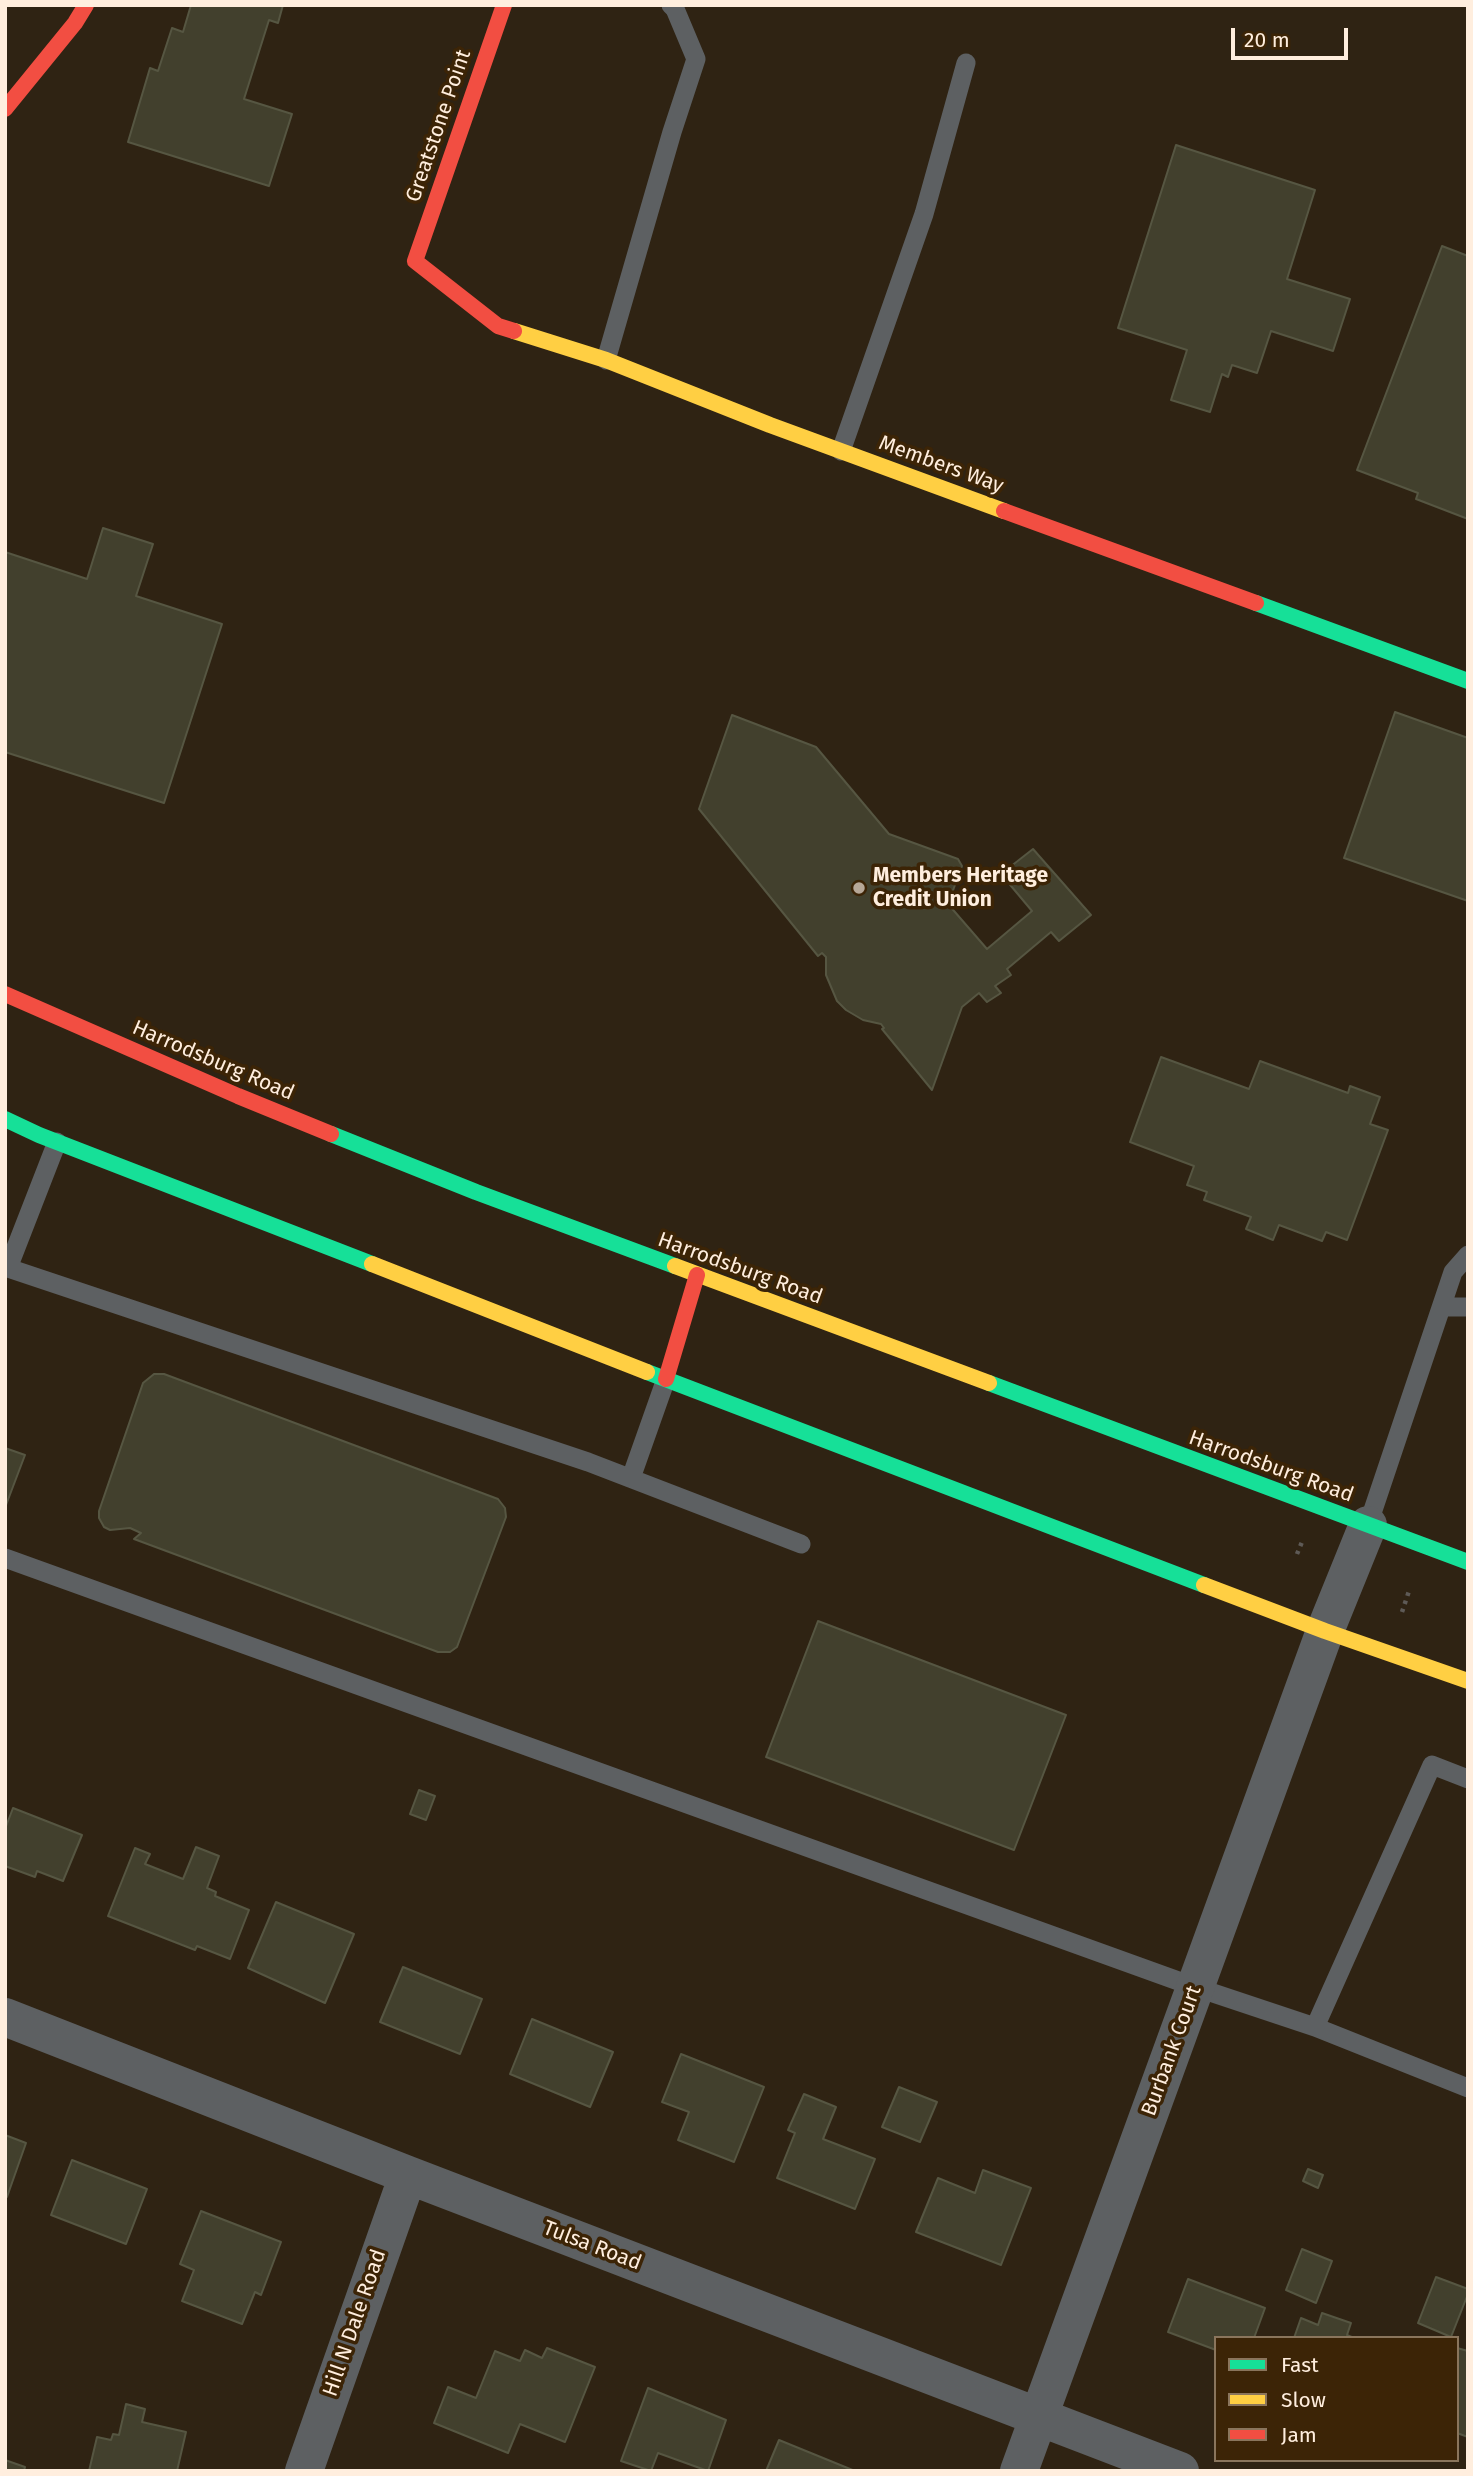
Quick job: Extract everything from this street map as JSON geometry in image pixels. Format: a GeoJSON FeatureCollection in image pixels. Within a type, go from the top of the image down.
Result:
{"type":"FeatureCollection","features":[{"type":"Feature","properties":{"kind":"main road"},"geometry":{"type":"LineString","coordinates":[[5,108],[75,23],[86,5]]}},
{"type":"Feature","properties":{"kind":"main road","name":"Greatstone Point"},"geometry":{"type":"LineString","coordinates":[[415,261],[504,5]]}},
{"type":"Feature","properties":{"kind":"main road","name":"Members Way"},"geometry":{"type":"LineString","coordinates":[[415,261],[498,326],[606,360],[841,451],[1468,681]]}},
{"type":"Feature","properties":{"kind":"main road","name":"Harrodsburg Road"},"geometry":{"type":"LineString","coordinates":[[5,994],[238,1096],[401,1162],[1468,1562]]}},
{"type":"Feature","properties":{"kind":"main road"},"geometry":{"type":"LineString","coordinates":[[5,1119],[57,1142],[666,1379],[1325,1631],[1468,1681]]}},
{"type":"Feature","properties":{"kind":"main road"},"geometry":{"type":"LineString","coordinates":[[666,1379],[697,1275]]}},
{"type":"Feature","properties":{"kind":"street","name":"Burbank Court"},"geometry":{"type":"LineString","coordinates":[[1019,2471],[1325,1631],[1368,1525]]}},
{"type":"Feature","properties":{"kind":"street","name":"Tulsa Road"},"geometry":{"type":"LineString","coordinates":[[5,2017],[408,2175],[1180,2471]]}},
{"type":"Feature","properties":{"kind":"street","name":"Hill N Dale Road"},"geometry":{"type":"LineString","coordinates":[[304,2471],[408,2175]]}},
{"type":"Feature","properties":{"kind":"lane"},"geometry":{"type":"LineString","coordinates":[[606,360],[696,60],[676,9],[671,5]]}},
{"type":"Feature","properties":{"kind":"lane"},"geometry":{"type":"LineString","coordinates":[[841,451],[924,214],[966,63]]}},
{"type":"Feature","properties":{"kind":"lane"},"geometry":{"type":"LineString","coordinates":[[57,1142],[8,1268],[631,1478],[801,1544]]}},
{"type":"Feature","properties":{"kind":"lane"},"geometry":{"type":"LineString","coordinates":[[1368,1525],[1453,1272],[1468,1255]]}},
{"type":"Feature","properties":{"kind":"lane"},"geometry":{"type":"LineString","coordinates":[[1442,1307],[1468,1307]]}},
{"type":"Feature","properties":{"kind":"lane"},"geometry":{"type":"LineString","coordinates":[[631,1478],[666,1379]]}},
{"type":"Feature","properties":{"kind":"lane"},"geometry":{"type":"LineString","coordinates":[[5,1558],[1195,1987],[1315,2027],[1468,2088]]}},
{"type":"Feature","properties":{"kind":"lane"},"geometry":{"type":"LineString","coordinates":[[1315,2027],[1432,1765],[1468,1779]]}},
{"type":"Feature","properties":{"kind":"path"},"geometry":{"type":"LineString","coordinates":[[1402,1612],[1410,1588]]}},
{"type":"Feature","properties":{"kind":"building"},"geometry":{"type":"Polygon","coordinates":[[[191,5],[283,5],[278,23],[269,20],[244,99],[292,114],[269,186],[128,142],[150,68],[158,71],[172,28],[183,32],[191,5]]]}},
{"type":"Feature","properties":{"kind":"building"},"geometry":{"type":"Polygon","coordinates":[[[1176,145],[1315,190],[1287,279],[1350,299],[1333,351],[1271,331],[1257,373],[1232,365],[1228,377],[1222,374],[1210,412],[1171,400],[1187,350],[1118,328],[1176,145]]]}},
{"type":"Feature","properties":{"kind":"building"},"geometry":{"type":"Polygon","coordinates":[[[1442,246],[1468,256],[1468,519],[1416,499],[1418,493],[1357,470],[1442,246]]]}},
{"type":"Feature","properties":{"kind":"building"},"geometry":{"type":"Polygon","coordinates":[[[103,528],[153,544],[136,596],[222,624],[164,803],[5,752],[5,552],[87,579],[103,528]]]}},
{"type":"Feature","properties":{"kind":"building"},"geometry":{"type":"Polygon","coordinates":[[[1395,712],[1468,738],[1468,901],[1344,858],[1395,712]]]}},
{"type":"Feature","properties":{"kind":"building","name":"Members Heritage Credit Union"},"geometry":{"type":"Polygon","coordinates":[[[732,715],[816,747],[889,834],[958,859],[962,866],[948,904],[987,949],[1032,911],[1001,874],[1033,849],[1091,915],[1059,941],[1051,932],[1007,969],[1011,975],[995,986],[1001,993],[987,1002],[979,993],[962,1007],[932,1090],[882,1029],[884,1028],[881,1024],[863,1020],[837,1001],[826,975],[826,957],[822,953],[818,956],[699,809],[732,715]]]}},
{"type":"Feature","properties":{"kind":"building"},"geometry":{"type":"Polygon","coordinates":[[[1161,1057],[1249,1089],[1260,1061],[1348,1093],[1350,1086],[1380,1097],[1370,1124],[1388,1130],[1347,1240],[1326,1232],[1322,1241],[1279,1225],[1273,1240],[1246,1229],[1251,1217],[1204,1200],[1207,1192],[1187,1185],[1194,1166],[1130,1142],[1161,1057]]]}},
{"type":"Feature","properties":{"kind":"building"},"geometry":{"type":"Polygon","coordinates":[[[154,1374],[164,1374],[498,1499],[505,1508],[506,1517],[457,1647],[450,1652],[438,1652],[134,1539],[141,1533],[130,1528],[110,1530],[104,1527],[99,1511],[143,1383],[154,1374]]]}},
{"type":"Feature","properties":{"kind":"building"},"geometry":{"type":"Polygon","coordinates":[[[5,1448],[25,1455],[6,1505],[5,1505],[5,1448]]]}},
{"type":"Feature","properties":{"kind":"building"},"geometry":{"type":"Polygon","coordinates":[[[818,1621],[1066,1715],[1014,1850],[766,1757],[818,1621]]]}},
{"type":"Feature","properties":{"kind":"building"},"geometry":{"type":"Polygon","coordinates":[[[419,1790],[435,1796],[426,1820],[410,1814],[419,1790]]]}},
{"type":"Feature","properties":{"kind":"building"},"geometry":{"type":"Polygon","coordinates":[[[13,1808],[82,1835],[63,1881],[37,1871],[35,1877],[5,1866],[5,1829],[13,1808]]]}},
{"type":"Feature","properties":{"kind":"building"},"geometry":{"type":"Polygon","coordinates":[[[196,1847],[219,1856],[207,1888],[216,1892],[215,1896],[249,1910],[230,1959],[197,1946],[195,1950],[108,1916],[135,1848],[150,1854],[145,1864],[183,1879],[196,1847]]]}},
{"type":"Feature","properties":{"kind":"building"},"geometry":{"type":"Polygon","coordinates":[[[276,1902],[354,1934],[325,2003],[248,1968],[276,1902]]]}},
{"type":"Feature","properties":{"kind":"building"},"geometry":{"type":"Polygon","coordinates":[[[403,1967],[482,1999],[460,2054],[380,2022],[403,1967]]]}},
{"type":"Feature","properties":{"kind":"building"},"geometry":{"type":"Polygon","coordinates":[[[532,2019],[613,2052],[590,2107],[510,2074],[532,2019]]]}},
{"type":"Feature","properties":{"kind":"building"},"geometry":{"type":"Polygon","coordinates":[[[681,2054],[764,2087],[734,2162],[678,2140],[689,2112],[662,2102],[681,2054]]]}},
{"type":"Feature","properties":{"kind":"building"},"geometry":{"type":"Polygon","coordinates":[[[899,2087],[937,2102],[920,2142],[882,2127],[899,2087]]]}},
{"type":"Feature","properties":{"kind":"building"},"geometry":{"type":"Polygon","coordinates":[[[804,2094],[836,2107],[823,2139],[875,2159],[855,2209],[777,2178],[795,2133],[788,2130],[804,2094]]]}},
{"type":"Feature","properties":{"kind":"building"},"geometry":{"type":"Polygon","coordinates":[[[5,2135],[26,2143],[7,2197],[5,2197],[5,2135]]]}},
{"type":"Feature","properties":{"kind":"building"},"geometry":{"type":"Polygon","coordinates":[[[72,2160],[147,2189],[126,2244],[51,2215],[72,2160]]]}},
{"type":"Feature","properties":{"kind":"building"},"geometry":{"type":"Polygon","coordinates":[[[1308,2169],[1323,2175],[1318,2188],[1303,2181],[1308,2169]]]}},
{"type":"Feature","properties":{"kind":"building"},"geometry":{"type":"Polygon","coordinates":[[[983,2170],[1031,2188],[1001,2265],[916,2232],[938,2178],[975,2193],[983,2170]]]}},
{"type":"Feature","properties":{"kind":"building"},"geometry":{"type":"Polygon","coordinates":[[[201,2211],[281,2242],[261,2295],[255,2292],[242,2324],[182,2301],[194,2270],[180,2264],[201,2211]]]}},
{"type":"Feature","properties":{"kind":"building"},"geometry":{"type":"Polygon","coordinates":[[[1302,2249],[1332,2261],[1316,2303],[1286,2290],[1302,2249]]]}},
{"type":"Feature","properties":{"kind":"building"},"geometry":{"type":"Polygon","coordinates":[[[1436,2277],[1468,2289],[1451,2336],[1418,2323],[1436,2277]]]}},
{"type":"Feature","properties":{"kind":"building"},"geometry":{"type":"Polygon","coordinates":[[[1188,2279],[1265,2308],[1255,2336],[1214,2336],[1214,2349],[1168,2332],[1188,2279]]]}},
{"type":"Feature","properties":{"kind":"building"},"geometry":{"type":"Polygon","coordinates":[[[1322,2313],[1351,2323],[1347,2335],[1349,2336],[1295,2336],[1301,2318],[1318,2325],[1322,2313]]]}},
{"type":"Feature","properties":{"kind":"building"},"geometry":{"type":"Polygon","coordinates":[[[547,2348],[595,2367],[565,2442],[520,2424],[508,2453],[434,2423],[448,2387],[476,2398],[495,2351],[520,2361],[525,2350],[542,2358],[547,2348]]]}},
{"type":"Feature","properties":{"kind":"building"},"geometry":{"type":"Polygon","coordinates":[[[1459,2349],[1468,2351],[1468,2437],[1459,2434],[1459,2349]]]}},
{"type":"Feature","properties":{"kind":"building"},"geometry":{"type":"Polygon","coordinates":[[[648,2388],[726,2420],[708,2471],[658,2453],[651,2471],[621,2461],[648,2388]]]}},
{"type":"Feature","properties":{"kind":"building"},"geometry":{"type":"Polygon","coordinates":[[[126,2404],[145,2409],[142,2422],[186,2432],[177,2471],[89,2471],[97,2437],[111,2440],[113,2434],[119,2435],[126,2404]]]}},
{"type":"Feature","properties":{"kind":"building"},"geometry":{"type":"Polygon","coordinates":[[[779,2440],[855,2471],[766,2471],[779,2440]]]}},
{"type":"Feature","properties":{"kind":"building"},"geometry":{"type":"Polygon","coordinates":[[[5,2460],[25,2467],[24,2471],[5,2471],[5,2460]]]}},
{"type":"Feature","properties":{"kind":"traffic: fast"},"geometry":{"type":"LineString","coordinates":[[1256,603],[1468,681]]}},
{"type":"Feature","properties":{"kind":"traffic: fast"},"geometry":{"type":"LineString","coordinates":[[5,1119],[39,1135],[372,1264]]}},
{"type":"Feature","properties":{"kind":"traffic: fast"},"geometry":{"type":"LineString","coordinates":[[331,1134],[476,1192],[675,1266]]}},
{"type":"Feature","properties":{"kind":"traffic: fast"},"geometry":{"type":"LineString","coordinates":[[647,1372],[1204,1585]]}},
{"type":"Feature","properties":{"kind":"traffic: fast"},"geometry":{"type":"LineString","coordinates":[[989,1383],[1468,1562]]}},
{"type":"Feature","properties":{"kind":"traffic: slow"},"geometry":{"type":"LineString","coordinates":[[514,331],[606,360],[770,425],[1004,511]]}},
{"type":"Feature","properties":{"kind":"traffic: slow"},"geometry":{"type":"LineString","coordinates":[[372,1264],[647,1372]]}},
{"type":"Feature","properties":{"kind":"traffic: slow"},"geometry":{"type":"LineString","coordinates":[[675,1266],[989,1383]]}},
{"type":"Feature","properties":{"kind":"traffic: slow"},"geometry":{"type":"LineString","coordinates":[[1204,1585],[1468,1681]]}},
{"type":"Feature","properties":{"kind":"traffic: jam"},"geometry":{"type":"LineString","coordinates":[[5,109],[75,23],[86,5]]}},
{"type":"Feature","properties":{"kind":"traffic: jam"},"geometry":{"type":"LineString","coordinates":[[504,5],[415,261],[498,326],[514,331]]}},
{"type":"Feature","properties":{"kind":"traffic: jam"},"geometry":{"type":"LineString","coordinates":[[1004,511],[1256,603]]}},
{"type":"Feature","properties":{"kind":"traffic: jam"},"geometry":{"type":"LineString","coordinates":[[5,994],[331,1134]]}},
{"type":"Feature","properties":{"kind":"traffic: jam"},"geometry":{"type":"LineString","coordinates":[[666,1379],[697,1275]]}},
{"type":"Feature","properties":{"kind":"place","name":"Members Heritage Credit Union"},"geometry":{"type":"Point","coordinates":[859,888]}}]}
